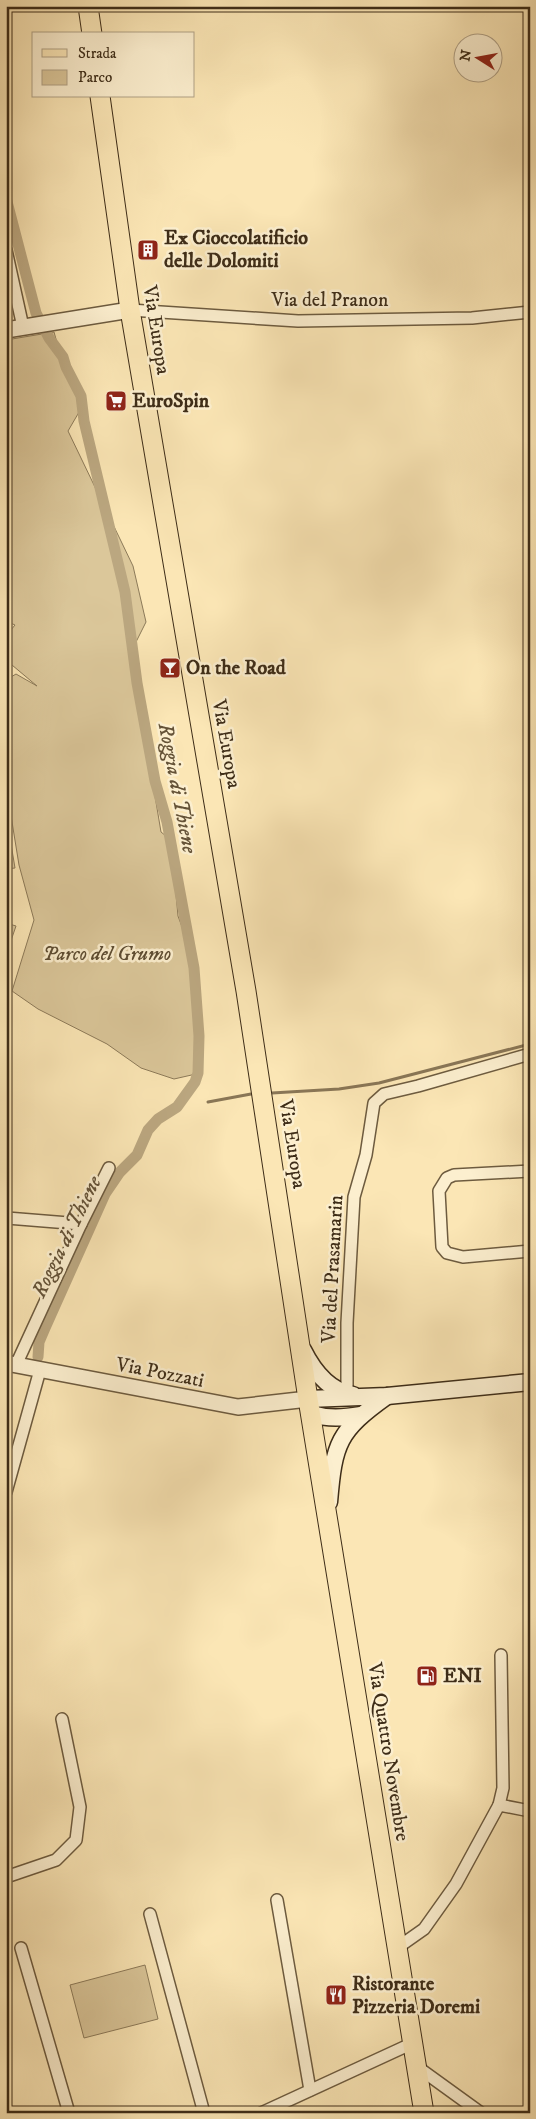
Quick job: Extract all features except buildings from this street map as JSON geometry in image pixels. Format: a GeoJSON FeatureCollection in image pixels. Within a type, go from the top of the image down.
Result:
{"type":"FeatureCollection","features":[{"type":"Feature","properties":{"kind":"main road"},"geometry":{"type":"LineString","coordinates":[[88,6],[92,32]]}},
{"type":"Feature","properties":{"kind":"main road","name":"Via Europa"},"geometry":{"type":"LineString","coordinates":[[100,98],[130,310],[246,991],[310,1406]]}},
{"type":"Feature","properties":{"kind":"main road"},"geometry":{"type":"LineString","coordinates":[[301,1346],[314,1371],[355,1395]]}},
{"type":"Feature","properties":{"kind":"main road"},"geometry":{"type":"LineString","coordinates":[[310,1406],[355,1395],[387,1396],[530,1382]]}},
{"type":"Feature","properties":{"kind":"main road"},"geometry":{"type":"LineString","coordinates":[[328,1517],[332,1469],[342,1436],[360,1415],[387,1396]]}},
{"type":"Feature","properties":{"kind":"main road"},"geometry":{"type":"LineString","coordinates":[[310,1406],[324,1417],[342,1418],[360,1415]]}},
{"type":"Feature","properties":{"kind":"main road","name":"Via Quattro Novembre"},"geometry":{"type":"LineString","coordinates":[[310,1406],[424,2113]]}},
{"type":"Feature","properties":{"kind":"street"},"geometry":{"type":"LineString","coordinates":[[6,250],[28,327]]}},
{"type":"Feature","properties":{"kind":"street","name":"Via del Pranon"},"geometry":{"type":"LineString","coordinates":[[130,310],[298,321],[472,318],[530,312]]}},
{"type":"Feature","properties":{"kind":"street"},"geometry":{"type":"LineString","coordinates":[[6,330],[130,310]]}},
{"type":"Feature","properties":{"kind":"street","name":"Via del Prasamarin"},"geometry":{"type":"LineString","coordinates":[[355,1395],[347,1323],[354,1197],[366,1155],[374,1103],[384,1094],[530,1054]]}},
{"type":"Feature","properties":{"kind":"street"},"geometry":{"type":"LineString","coordinates":[[11,1364],[109,1168]]}},
{"type":"Feature","properties":{"kind":"street"},"geometry":{"type":"LineString","coordinates":[[530,1171],[454,1175],[447,1178],[439,1191],[442,1247],[447,1253],[463,1257],[530,1251]]}},
{"type":"Feature","properties":{"kind":"street"},"geometry":{"type":"LineString","coordinates":[[8,1218],[82,1224]]}},
{"type":"Feature","properties":{"kind":"street","name":"Via Pozzati"},"geometry":{"type":"LineString","coordinates":[[11,1364],[238,1407],[310,1406]]}},
{"type":"Feature","properties":{"kind":"street"},"geometry":{"type":"LineString","coordinates":[[6,1492],[40,1370]]}},
{"type":"Feature","properties":{"kind":"street"},"geometry":{"type":"LineString","coordinates":[[397,1948],[424,1929],[456,1884],[499,1805],[503,1788],[501,1655]]}},
{"type":"Feature","properties":{"kind":"street"},"geometry":{"type":"LineString","coordinates":[[6,1877],[56,1860],[76,1840],[80,1807],[62,1719]]}},
{"type":"Feature","properties":{"kind":"street"},"geometry":{"type":"LineString","coordinates":[[499,1805],[530,1812]]}},
{"type":"Feature","properties":{"kind":"street"},"geometry":{"type":"LineString","coordinates":[[277,1900],[310,2090]]}},
{"type":"Feature","properties":{"kind":"street"},"geometry":{"type":"LineString","coordinates":[[150,1914],[204,2113]]}},
{"type":"Feature","properties":{"kind":"street"},"geometry":{"type":"LineString","coordinates":[[21,1948],[69,2113]]}},
{"type":"Feature","properties":{"kind":"street"},"geometry":{"type":"LineString","coordinates":[[262,2113],[413,2043]]}},
{"type":"Feature","properties":{"kind":"street"},"geometry":{"type":"LineString","coordinates":[[416,2066],[481,2113]]}},
{"type":"Feature","properties":{"kind":"green space","name":"Parco del Grumo"},"geometry":{"type":"Polygon","coordinates":[[[54,332],[65,371],[82,407],[68,431],[133,566],[146,622],[131,652],[161,832],[171,840],[178,916],[188,943],[196,1013],[198,1063],[196,1074],[174,1079],[141,1068],[107,1044],[38,1009],[12,991],[34,920],[19,865],[6,785],[6,680],[16,674],[37,686],[6,660],[6,636],[15,625],[6,621],[6,340],[54,332]]]}},
{"type":"Feature","properties":{"kind":"green space"},"geometry":{"type":"Polygon","coordinates":[[[6,814],[15,868],[6,869],[6,814]]]}},
{"type":"Feature","properties":{"kind":"green space"},"geometry":{"type":"Polygon","coordinates":[[[6,923],[16,926],[6,955],[6,923]]]}},
{"type":"Feature","properties":{"kind":"green space"},"geometry":{"type":"Polygon","coordinates":[[[145,1965],[158,2019],[84,2038],[70,1985],[145,1965]]]}},
{"type":"Feature","properties":{"kind":"waterway","name":"Roggia di Thiene"},"geometry":{"type":"LineString","coordinates":[[6,198],[36,313],[49,338],[63,357],[81,396],[84,421],[125,592],[137,683],[155,781],[167,822],[194,968],[199,1036],[198,1073],[195,1082],[177,1107],[158,1119],[148,1130],[137,1155],[120,1172],[105,1194],[39,1342],[38,1357]]}},
{"type":"Feature","properties":{"kind":"waterway"},"geometry":{"type":"LineString","coordinates":[[272,1093],[339,1089],[379,1083],[530,1044]]}},
{"type":"Feature","properties":{"kind":"waterway"},"geometry":{"type":"LineString","coordinates":[[208,1102],[251,1094]]}},
{"type":"Feature","properties":{"kind":"place","name":"Ex Cioccolatificio delle Dolomiti"},"geometry":{"type":"Point","coordinates":[148,250]}},
{"type":"Feature","properties":{"kind":"place","name":"EuroSpin"},"geometry":{"type":"Point","coordinates":[116,401]}},
{"type":"Feature","properties":{"kind":"place","name":"On the Road"},"geometry":{"type":"Point","coordinates":[170,668]}},
{"type":"Feature","properties":{"kind":"place","name":"ENI"},"geometry":{"type":"Point","coordinates":[427,1676]}},
{"type":"Feature","properties":{"kind":"place","name":"Ristorante Pizzeria Doremi"},"geometry":{"type":"Point","coordinates":[336,1995]}}]}
